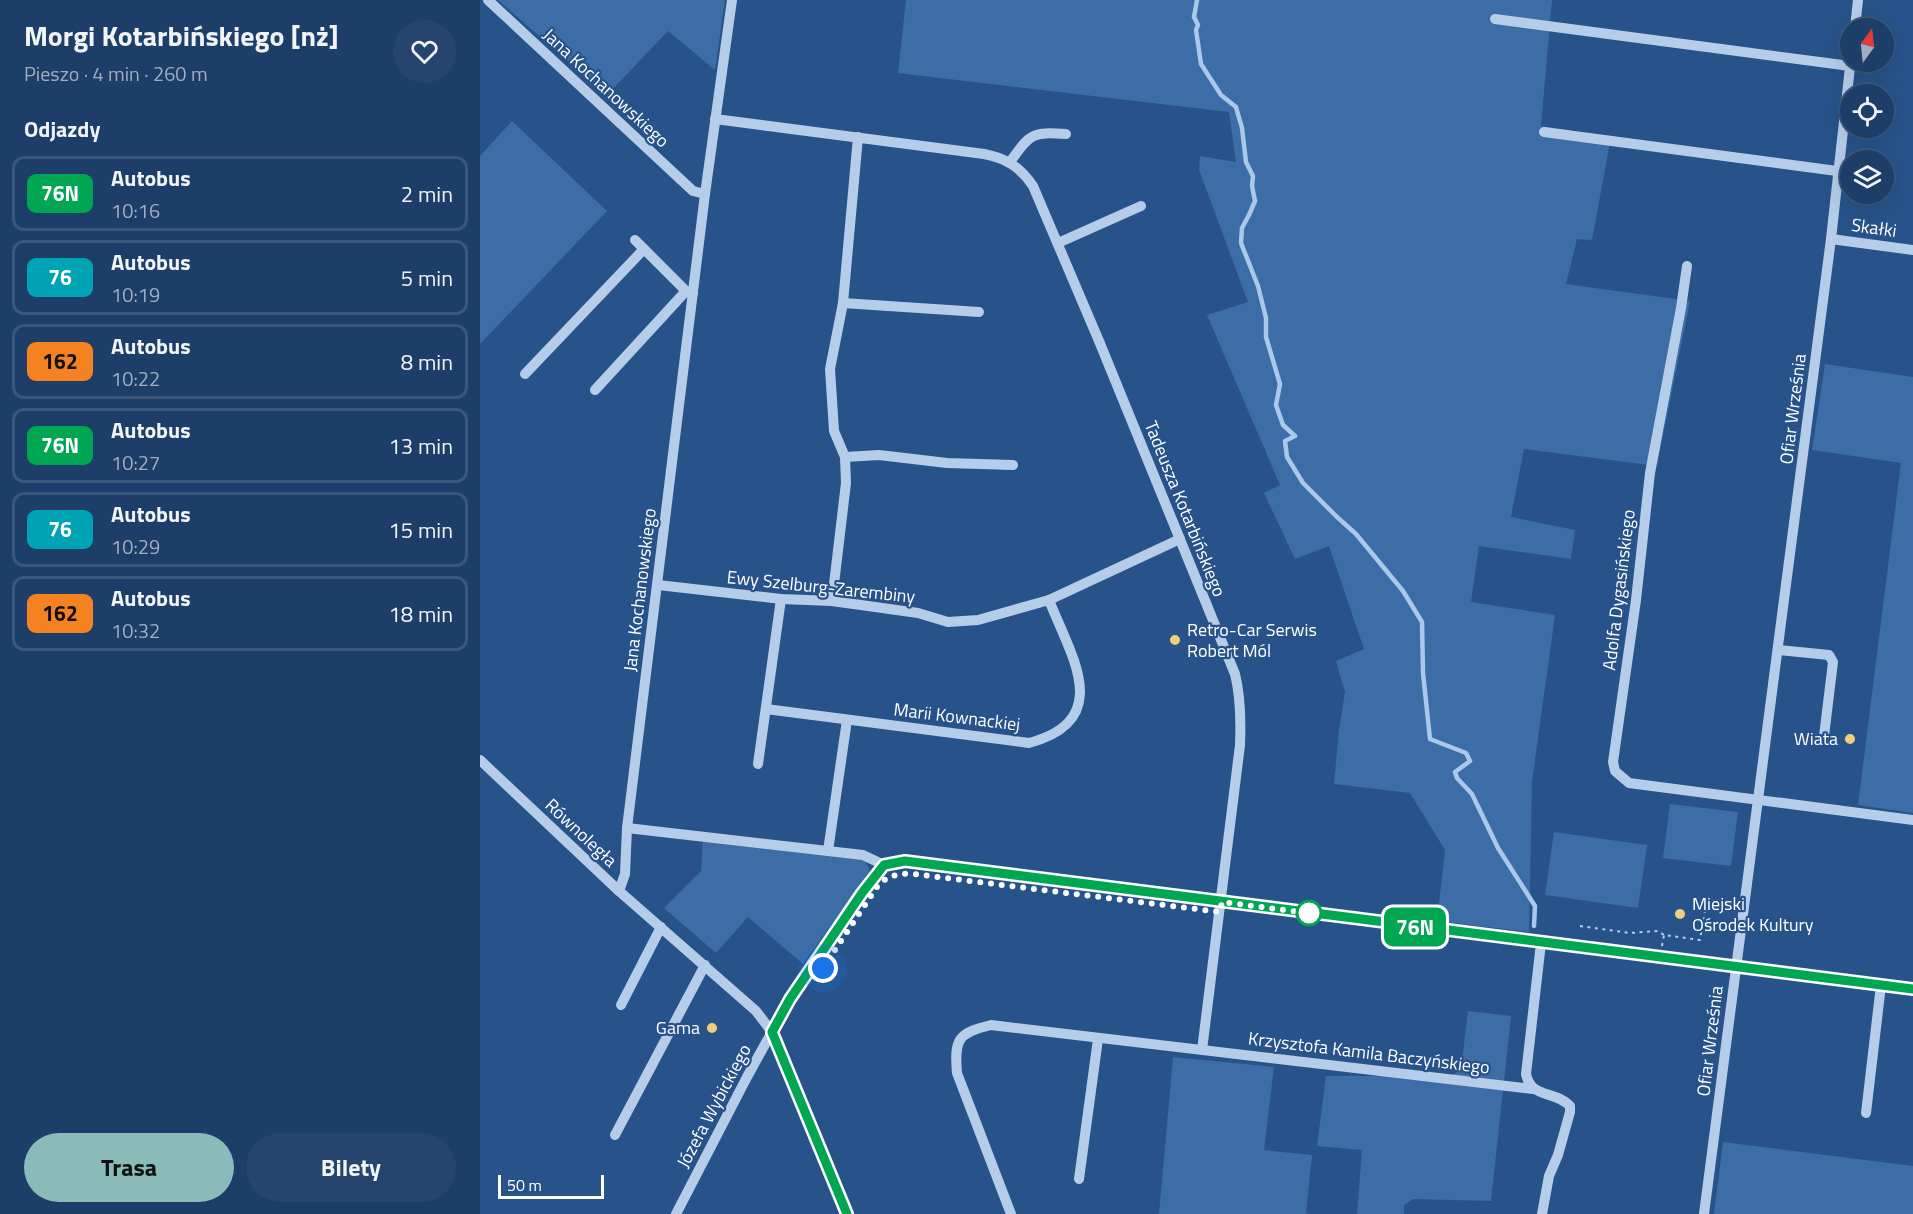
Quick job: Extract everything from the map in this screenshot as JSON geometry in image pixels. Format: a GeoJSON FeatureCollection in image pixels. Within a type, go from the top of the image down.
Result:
{"type":"FeatureCollection","features":[{"type":"Feature","properties":{"kind":"street","name":"Jana Kochanowskiego"},"geometry":{"type":"LineString","coordinates":[[488,0],[693,191],[705,194]]}},
{"type":"Feature","properties":{"kind":"street","name":"Jana Kochanowskiego"},"geometry":{"type":"LineString","coordinates":[[619,891],[625,874],[627,828],[658,585],[689,292],[732,0]]}},
{"type":"Feature","properties":{"kind":"street"},"geometry":{"type":"LineString","coordinates":[[1856,18],[1858,0]]}},
{"type":"Feature","properties":{"kind":"street","name":"Ofiar Września"},"geometry":{"type":"LineString","coordinates":[[1495,19],[1840,61]]}},
{"type":"Feature","properties":{"kind":"street","name":"Ofiar Września"},"geometry":{"type":"LineString","coordinates":[[1704,1214],[1779,650],[1831,238],[1849,72]]}},
{"type":"Feature","properties":{"kind":"street","name":"Tadeusza Kotarbińskiego"},"geometry":{"type":"LineString","coordinates":[[715,119],[1000,157],[1019,169],[1033,186],[1235,674],[1240,701],[1240,745],[1202,1050]]}},
{"type":"Feature","properties":{"kind":"street"},"geometry":{"type":"LineString","coordinates":[[1544,132],[1837,171]]}},
{"type":"Feature","properties":{"kind":"street"},"geometry":{"type":"LineString","coordinates":[[1010,162],[1035,135],[1041,133],[1066,134]]}},
{"type":"Feature","properties":{"kind":"street"},"geometry":{"type":"LineString","coordinates":[[832,601],[846,483],[845,457],[834,431],[831,369],[843,303],[858,137]]}},
{"type":"Feature","properties":{"kind":"street"},"geometry":{"type":"LineString","coordinates":[[1058,243],[1141,206]]}},
{"type":"Feature","properties":{"kind":"street","name":"Skałki"},"geometry":{"type":"LineString","coordinates":[[1831,238],[1913,250]]}},
{"type":"Feature","properties":{"kind":"street"},"geometry":{"type":"LineString","coordinates":[[595,390],[689,292],[635,240]]}},
{"type":"Feature","properties":{"kind":"street"},"geometry":{"type":"LineString","coordinates":[[525,374],[644,249]]}},
{"type":"Feature","properties":{"kind":"street","name":"Adolfa Dygasińskiego"},"geometry":{"type":"LineString","coordinates":[[1687,266],[1650,473],[1636,600],[1613,762],[1615,771],[1629,783],[1758,800]]}},
{"type":"Feature","properties":{"kind":"street"},"geometry":{"type":"LineString","coordinates":[[843,303],[979,312]]}},
{"type":"Feature","properties":{"kind":"street"},"geometry":{"type":"LineString","coordinates":[[845,457],[879,455],[947,463],[1013,465]]}},
{"type":"Feature","properties":{"kind":"street","name":"Ewy Szelburg-Zarembiny"},"geometry":{"type":"LineString","coordinates":[[658,585],[781,599],[832,601],[918,613],[948,622],[978,620],[1049,600],[1180,539]]}},
{"type":"Feature","properties":{"kind":"street"},"geometry":{"type":"LineString","coordinates":[[758,764],[781,599]]}},
{"type":"Feature","properties":{"kind":"street","name":"Marii Kownackiej"},"geometry":{"type":"LineString","coordinates":[[766,709],[1029,743],[1048,738],[1061,731],[1072,719],[1080,705],[1082,690],[1078,673],[1049,600]]}},
{"type":"Feature","properties":{"kind":"street"},"geometry":{"type":"LineString","coordinates":[[1779,650],[1832,657],[1824,736]]}},
{"type":"Feature","properties":{"kind":"street"},"geometry":{"type":"LineString","coordinates":[[828,851],[847,720]]}},
{"type":"Feature","properties":{"kind":"street","name":"Równoległa"},"geometry":{"type":"LineString","coordinates":[[480,760],[619,891],[756,1011],[772,1032],[847,1214]]}},
{"type":"Feature","properties":{"kind":"street"},"geometry":{"type":"LineString","coordinates":[[1758,800],[1913,820]]}},
{"type":"Feature","properties":{"kind":"street"},"geometry":{"type":"LineString","coordinates":[[627,828],[863,855],[884,865],[905,861],[1913,989]]}},
{"type":"Feature","properties":{"kind":"street","name":"Józefa Wybickiego"},"geometry":{"type":"LineString","coordinates":[[676,1214],[790,999],[862,893],[884,865]]}},
{"type":"Feature","properties":{"kind":"street"},"geometry":{"type":"LineString","coordinates":[[621,1005],[662,927]]}},
{"type":"Feature","properties":{"kind":"street"},"geometry":{"type":"LineString","coordinates":[[1533,1089],[1527,1082],[1526,1074],[1541,943]]}},
{"type":"Feature","properties":{"kind":"street"},"geometry":{"type":"LineString","coordinates":[[615,1135],[705,965]]}},
{"type":"Feature","properties":{"kind":"street"},"geometry":{"type":"LineString","coordinates":[[1866,1113],[1881,985]]}},
{"type":"Feature","properties":{"kind":"street","name":"Krzysztofa Kamila Baczyńskiego"},"geometry":{"type":"LineString","coordinates":[[1011,1214],[957,1073],[955,1050],[960,1041],[970,1030],[991,1025],[1533,1089],[1564,1100],[1570,1106],[1558,1155],[1549,1176],[1542,1214]]}},
{"type":"Feature","properties":{"kind":"street"},"geometry":{"type":"LineString","coordinates":[[1079,1179],[1098,1039]]}},
{"type":"Feature","properties":{"kind":"path"},"geometry":{"type":"LineString","coordinates":[[1580,926],[1630,933],[1658,932],[1700,940],[1707,899],[1745,904]]}},
{"type":"Feature","properties":{"kind":"path"},"geometry":{"type":"LineString","coordinates":[[1660,957],[1664,934]]}},
{"type":"Feature","properties":{"kind":"shaded area"},"geometry":{"type":"Polygon","coordinates":[[[498,0],[725,0],[715,70],[668,31],[607,95],[498,0]]]}},
{"type":"Feature","properties":{"kind":"shaded area"},"geometry":{"type":"Polygon","coordinates":[[[906,0],[1552,0],[1541,126],[1611,137],[1592,240],[1577,239],[1566,284],[1690,301],[1657,466],[1524,449],[1511,517],[1575,530],[1571,559],[1479,546],[1471,602],[1555,615],[1532,782],[1529,932],[1437,921],[1445,850],[1410,793],[1334,784],[1345,692],[1336,661],[1364,649],[1329,546],[1295,559],[1264,493],[1280,485],[1207,315],[1248,302],[1199,170],[1200,156],[1236,162],[1229,112],[898,73],[906,0]]]}},
{"type":"Feature","properties":{"kind":"shaded area"},"geometry":{"type":"Polygon","coordinates":[[[512,121],[607,211],[480,344],[480,156],[512,121]]]}},
{"type":"Feature","properties":{"kind":"shaded area"},"geometry":{"type":"Polygon","coordinates":[[[1825,364],[1913,377],[1913,813],[1858,805],[1901,463],[1812,450],[1825,364]]]}},
{"type":"Feature","properties":{"kind":"shaded area"},"geometry":{"type":"Polygon","coordinates":[[[1670,804],[1738,812],[1731,866],[1663,858],[1670,804]]]}},
{"type":"Feature","properties":{"kind":"shaded area"},"geometry":{"type":"Polygon","coordinates":[[[1554,832],[1647,845],[1638,908],[1545,895],[1554,832]]]}},
{"type":"Feature","properties":{"kind":"shaded area"},"geometry":{"type":"Polygon","coordinates":[[[703,840],[865,860],[870,871],[803,964],[748,917],[716,953],[664,908],[701,871],[703,840]]]}},
{"type":"Feature","properties":{"kind":"shaded area"},"geometry":{"type":"Polygon","coordinates":[[[1468,1011],[1511,1016],[1491,1201],[1413,1199],[1404,1205],[1404,1214],[1357,1214],[1362,1150],[1317,1146],[1326,1076],[1452,1076],[1461,1069],[1468,1011]]]}},
{"type":"Feature","properties":{"kind":"shaded area"},"geometry":{"type":"Polygon","coordinates":[[[1173,1057],[1274,1067],[1264,1150],[1312,1155],[1306,1213],[1311,1214],[1159,1214],[1173,1057]]]}},
{"type":"Feature","properties":{"kind":"shaded area"},"geometry":{"type":"Polygon","coordinates":[[[1723,1142],[1913,1166],[1913,1214],[1714,1214],[1723,1142]]]}},
{"type":"Feature","properties":{"kind":"waterway"},"geometry":{"type":"LineString","coordinates":[[1197,0],[1194,17],[1198,25],[1196,30],[1201,64],[1221,95],[1236,107],[1242,128],[1246,162],[1253,176],[1255,201],[1242,228],[1241,243],[1258,286],[1266,318],[1266,337],[1280,384],[1276,405],[1283,425],[1295,436],[1285,441],[1287,457],[1303,483],[1356,534],[1403,591],[1422,622],[1423,673],[1430,739],[1466,753],[1470,761],[1455,772],[1457,778],[1472,794],[1498,848],[1535,906],[1534,926]]}},
{"type":"Feature","properties":{"kind":"bus line","name":"76N"},"geometry":{"type":"LineString","coordinates":[[847,1214],[772,1032],[790,999],[862,893],[884,865],[905,861],[1913,989]]}},
{"type":"Feature","properties":{"kind":"place","name":"Retro-Car Serwis Robert Mól"},"geometry":{"type":"Point","coordinates":[1175,640]}},
{"type":"Feature","properties":{"kind":"place","name":"Wiata"},"geometry":{"type":"Point","coordinates":[1850,739]}},
{"type":"Feature","properties":{"kind":"place","name":"Miejski Ośrodek Kultury"},"geometry":{"type":"Point","coordinates":[1680,914]}},
{"type":"Feature","properties":{"kind":"place","name":"Gama"},"geometry":{"type":"Point","coordinates":[712,1028]}},
{"type":"Feature","properties":{"kind":"route"},"geometry":{"type":"LineString","coordinates":[[823,968],[879,884],[886,878],[898,874],[914,874],[1220,912],[1222,902],[1316,914],[1309,913]]}}]}
